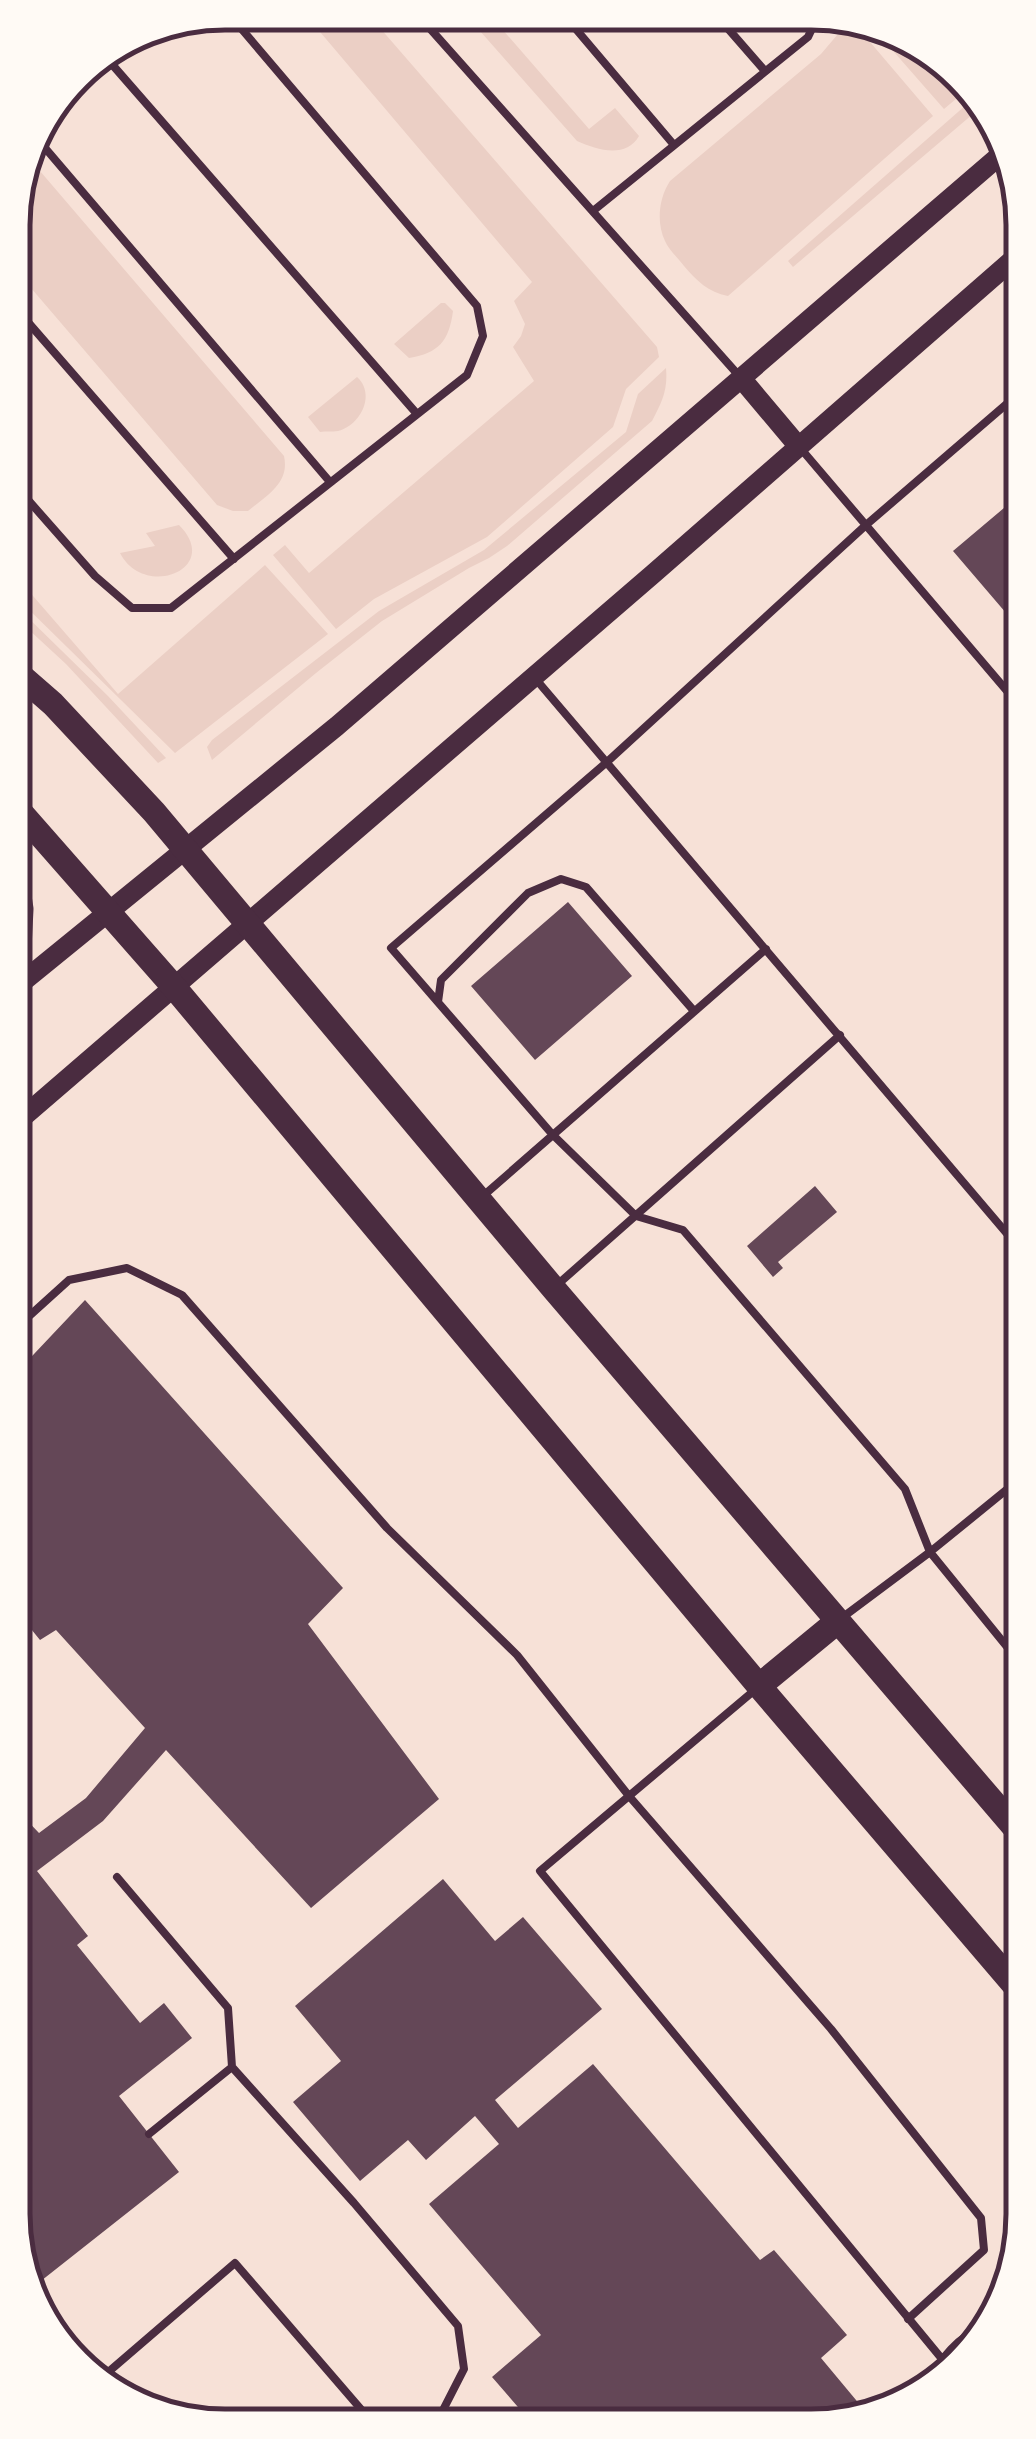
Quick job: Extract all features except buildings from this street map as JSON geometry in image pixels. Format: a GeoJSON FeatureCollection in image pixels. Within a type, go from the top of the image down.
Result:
{"type":"FeatureCollection","features":[{"type":"Feature","properties":{"kind":"main road"},"geometry":{"type":"LineString","coordinates":[[30,975],[337,726],[994,160]]}},
{"type":"Feature","properties":{"kind":"main road"},"geometry":{"type":"LineString","coordinates":[[30,1111],[1006,266]]}},
{"type":"Feature","properties":{"kind":"main road"},"geometry":{"type":"LineString","coordinates":[[741,378],[799,446]]}},
{"type":"Feature","properties":{"kind":"main road"},"geometry":{"type":"LineString","coordinates":[[30,685],[154,812],[553,1288],[1006,1817]]}},
{"type":"Feature","properties":{"kind":"main road"},"geometry":{"type":"LineString","coordinates":[[30,823],[174,987],[1006,1975]]}},
{"type":"Feature","properties":{"kind":"main road"},"geometry":{"type":"LineString","coordinates":[[759,1686],[838,1621]]}},
{"type":"Feature","properties":{"kind":"lane"},"geometry":{"type":"LineString","coordinates":[[30,502],[95,576],[132,608],[171,608],[467,375],[484,336],[477,306],[243,30]]}},
{"type":"Feature","properties":{"kind":"lane"},"geometry":{"type":"LineString","coordinates":[[430,30],[741,378]]}},
{"type":"Feature","properties":{"kind":"lane"},"geometry":{"type":"LineString","coordinates":[[577,30],[674,145]]}},
{"type":"Feature","properties":{"kind":"lane"},"geometry":{"type":"LineString","coordinates":[[730,30],[765,72]]}},
{"type":"Feature","properties":{"kind":"lane"},"geometry":{"type":"LineString","coordinates":[[593,211],[808,37],[811,30]]}},
{"type":"Feature","properties":{"kind":"lane"},"geometry":{"type":"LineString","coordinates":[[113,66],[417,414]]}},
{"type":"Feature","properties":{"kind":"lane"},"geometry":{"type":"LineString","coordinates":[[46,149],[330,482]]}},
{"type":"Feature","properties":{"kind":"lane"},"geometry":{"type":"LineString","coordinates":[[30,325],[234,559]]}},
{"type":"Feature","properties":{"kind":"lane"},"geometry":{"type":"LineString","coordinates":[[1006,404],[866,525],[607,762],[391,948],[552,1134],[636,1216],[682,1230],[905,1490],[930,1552],[1006,1646]]}},
{"type":"Feature","properties":{"kind":"lane"},"geometry":{"type":"LineString","coordinates":[[799,446],[1006,690]]}},
{"type":"Feature","properties":{"kind":"lane"},"geometry":{"type":"LineString","coordinates":[[534,676],[1006,1232]]}},
{"type":"Feature","properties":{"kind":"lane"},"geometry":{"type":"LineString","coordinates":[[438,1002],[441,980],[528,893],[561,879],[586,887],[694,1011]]}},
{"type":"Feature","properties":{"kind":"lane"},"geometry":{"type":"LineString","coordinates":[[479,1199],[766,949]]}},
{"type":"Feature","properties":{"kind":"lane"},"geometry":{"type":"LineString","coordinates":[[553,1288],[840,1035]]}},
{"type":"Feature","properties":{"kind":"lane"},"geometry":{"type":"LineString","coordinates":[[30,1315],[69,1280],[127,1268],[182,1295],[387,1528],[517,1655],[629,1796],[831,2029],[980,2218],[984,2250],[908,2318]]}},
{"type":"Feature","properties":{"kind":"lane"},"geometry":{"type":"LineString","coordinates":[[838,1621],[1006,1490]]}},
{"type":"Feature","properties":{"kind":"lane"},"geometry":{"type":"LineString","coordinates":[[759,1686],[540,1871],[942,2359]]}},
{"type":"Feature","properties":{"kind":"lane"},"geometry":{"type":"LineString","coordinates":[[117,1876],[228,2008],[232,2067],[458,2326],[464,2369],[444,2409]]}},
{"type":"Feature","properties":{"kind":"lane"},"geometry":{"type":"LineString","coordinates":[[149,2134],[232,2067]]}},
{"type":"Feature","properties":{"kind":"lane"},"geometry":{"type":"LineString","coordinates":[[110,2371],[235,2263],[361,2409]]}},
{"type":"Feature","properties":{"kind":"shaded area"},"geometry":{"type":"Polygon","coordinates":[[[318,30],[382,30],[657,347],[659,357],[626,389],[613,427],[487,537],[374,599],[336,629],[273,555],[285,545],[309,573],[534,381],[513,347],[525,324],[514,301],[532,282],[318,30]]]}},
{"type":"Feature","properties":{"kind":"shaded area"},"geometry":{"type":"Polygon","coordinates":[[[479,30],[503,30],[589,129],[615,108],[639,136],[619,150],[577,141],[479,30]]]}},
{"type":"Feature","properties":{"kind":"shaded area"},"geometry":{"type":"Polygon","coordinates":[[[838,34],[867,38],[933,116],[728,296],[715,292],[694,276],[665,241],[660,218],[666,188],[821,54],[838,34]]]}},
{"type":"Feature","properties":{"kind":"shaded area"},"geometry":{"type":"Polygon","coordinates":[[[889,47],[940,78],[958,96],[944,109],[889,47]]]}},
{"type":"Feature","properties":{"kind":"shaded area"},"geometry":{"type":"Polygon","coordinates":[[[965,106],[972,115],[793,267],[788,261],[965,106]]]}},
{"type":"Feature","properties":{"kind":"shaded area"},"geometry":{"type":"Polygon","coordinates":[[[39,170],[284,456],[280,481],[248,511],[217,505],[30,287],[30,212],[39,170]]]}},
{"type":"Feature","properties":{"kind":"shaded area"},"geometry":{"type":"Polygon","coordinates":[[[441,303],[453,311],[445,338],[428,353],[409,358],[394,344],[441,303]]]}},
{"type":"Feature","properties":{"kind":"shaded area"},"geometry":{"type":"Polygon","coordinates":[[[666,368],[664,396],[652,421],[507,546],[382,621],[212,760],[207,747],[212,740],[379,611],[484,550],[626,432],[638,394],[666,368]]]}},
{"type":"Feature","properties":{"kind":"shaded area"},"geometry":{"type":"Polygon","coordinates":[[[357,377],[365,392],[359,416],[346,428],[320,432],[308,417],[357,377]]]}},
{"type":"Feature","properties":{"kind":"shaded area"},"geometry":{"type":"Polygon","coordinates":[[[179,525],[190,541],[192,555],[186,566],[175,573],[146,575],[131,567],[120,553],[155,546],[146,533],[179,525]]]}},
{"type":"Feature","properties":{"kind":"shaded area"},"geometry":{"type":"Polygon","coordinates":[[[265,565],[328,634],[175,753],[30,611],[30,592],[118,694],[265,565]]]}},
{"type":"Feature","properties":{"kind":"shaded area"},"geometry":{"type":"Polygon","coordinates":[[[30,620],[166,758],[158,763],[30,631],[30,620]]]}}]}
